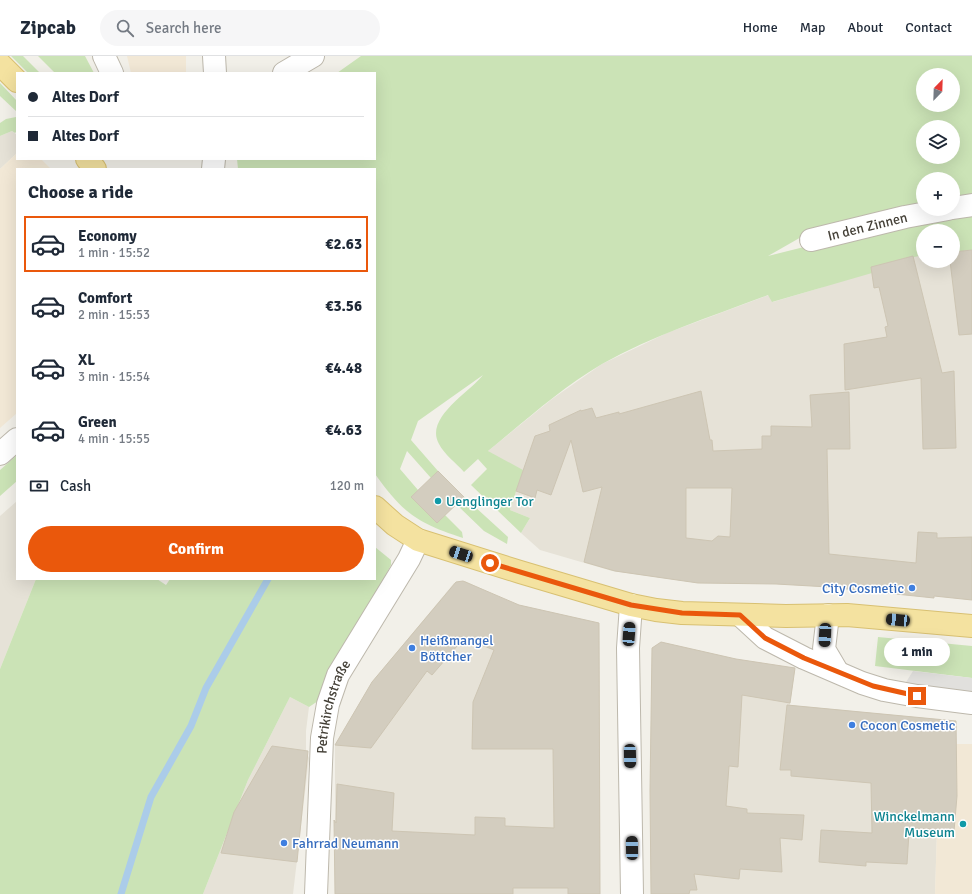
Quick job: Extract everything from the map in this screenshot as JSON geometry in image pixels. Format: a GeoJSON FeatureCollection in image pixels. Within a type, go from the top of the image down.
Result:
{"type":"FeatureCollection","features":[{"type":"Feature","properties":{"kind":"main road"},"geometry":{"type":"LineString","coordinates":[[0,64],[16,80]]}},
{"type":"Feature","properties":{"kind":"main road"},"geometry":{"type":"LineString","coordinates":[[88,160],[94,168]]}},
{"type":"Feature","properties":{"kind":"main road"},"geometry":{"type":"LineString","coordinates":[[376,508],[395,525],[418,540],[631,605],[682,613],[740,615],[848,615],[972,626]]}},
{"type":"Feature","properties":{"kind":"street"},"geometry":{"type":"LineString","coordinates":[[104,56],[112,72]]}},
{"type":"Feature","properties":{"kind":"street"},"geometry":{"type":"LineString","coordinates":[[214,56],[215,72]]}},
{"type":"Feature","properties":{"kind":"street"},"geometry":{"type":"LineString","coordinates":[[286,72],[313,56]]}},
{"type":"Feature","properties":{"kind":"street"},"geometry":{"type":"LineString","coordinates":[[960,207],[972,205]]}},
{"type":"Feature","properties":{"kind":"street","name":"In den Zinnen"},"geometry":{"type":"LineString","coordinates":[[811,240],[916,215]]}},
{"type":"Feature","properties":{"kind":"street"},"geometry":{"type":"LineString","coordinates":[[0,454],[16,440]]}},
{"type":"Feature","properties":{"kind":"street","name":"Petrikirchstraße"},"geometry":{"type":"LineString","coordinates":[[316,894],[322,738],[328,704],[338,675],[409,559],[418,540]]}},
{"type":"Feature","properties":{"kind":"street"},"geometry":{"type":"LineString","coordinates":[[631,605],[628,648],[632,894]]}},
{"type":"Feature","properties":{"kind":"street"},"geometry":{"type":"LineString","coordinates":[[740,615],[765,638],[804,658],[884,690],[972,703]]}},
{"type":"Feature","properties":{"kind":"street"},"geometry":{"type":"LineString","coordinates":[[828,615],[824,649],[837,671]]}},
{"type":"Feature","properties":{"kind":"shaded area"},"geometry":{"type":"Polygon","coordinates":[[[127,56],[186,56],[186,72],[131,72],[127,56]]]}},
{"type":"Feature","properties":{"kind":"shaded area"},"geometry":{"type":"Polygon","coordinates":[[[12,131],[16,134],[16,154],[0,169],[0,136],[12,131]]]}},
{"type":"Feature","properties":{"kind":"shaded area"},"geometry":{"type":"Polygon","coordinates":[[[16,154],[16,160],[42,160],[50,168],[16,168],[16,414],[0,428],[0,169],[16,154]]]}},
{"type":"Feature","properties":{"kind":"shaded area"},"geometry":{"type":"Polygon","coordinates":[[[972,250],[972,600],[934,596],[934,598],[829,587],[776,584],[698,583],[612,571],[540,550],[521,533],[530,518],[510,510],[516,491],[488,451],[552,399],[602,364],[667,333],[769,295],[773,302],[820,288],[871,267],[913,256],[916,256],[916,268],[960,268],[960,257],[972,250]]]}},
{"type":"Feature","properties":{"kind":"shaded area"},"geometry":{"type":"Polygon","coordinates":[[[16,502],[16,580],[36,580],[0,669],[0,516],[16,502]]]}},
{"type":"Feature","properties":{"kind":"shaded area"},"geometry":{"type":"Polygon","coordinates":[[[465,581],[515,604],[599,623],[600,894],[335,894],[335,745],[372,682],[454,583],[465,581]]]}},
{"type":"Feature","properties":{"kind":"shaded area"},"geometry":{"type":"Polygon","coordinates":[[[661,642],[736,659],[795,668],[790,705],[956,721],[957,796],[954,831],[937,830],[935,894],[651,894],[650,800],[652,648],[661,642]]]}},
{"type":"Feature","properties":{"kind":"shaded area"},"geometry":{"type":"Polygon","coordinates":[[[913,671],[972,678],[972,695],[903,687],[913,671]]]}},
{"type":"Feature","properties":{"kind":"shaded area"},"geometry":{"type":"Polygon","coordinates":[[[290,697],[309,707],[306,731],[306,751],[309,758],[293,894],[203,894],[248,780],[290,697]]]}},
{"type":"Feature","properties":{"kind":"shaded area","name":"Winckelmann Museum"},"geometry":{"type":"Polygon","coordinates":[[[956,744],[972,744],[972,894],[935,894],[937,830],[954,831],[956,744]]]}},
{"type":"Feature","properties":{"kind":"green space"},"geometry":{"type":"Polygon","coordinates":[[[11,56],[23,56],[39,72],[27,72],[11,56]]]}},
{"type":"Feature","properties":{"kind":"green space"},"geometry":{"type":"Polygon","coordinates":[[[38,56],[85,56],[93,72],[54,72],[38,56]]]}},
{"type":"Feature","properties":{"kind":"green space"},"geometry":{"type":"Polygon","coordinates":[[[361,56],[972,56],[972,196],[960,199],[960,172],[916,172],[916,209],[810,232],[768,256],[832,240],[972,213],[972,250],[960,251],[960,224],[916,224],[916,257],[872,267],[872,273],[772,302],[768,295],[705,318],[642,344],[587,373],[544,405],[488,451],[523,470],[510,510],[530,518],[521,533],[471,485],[487,469],[478,459],[464,472],[441,448],[436,434],[438,425],[443,415],[450,406],[483,375],[418,421],[411,440],[438,471],[431,478],[407,451],[400,469],[418,490],[411,497],[437,523],[445,515],[462,532],[463,538],[447,533],[412,515],[394,498],[376,475],[376,168],[238,168],[237,160],[376,160],[376,72],[338,72],[361,56]]]}},
{"type":"Feature","properties":{"kind":"green space"},"geometry":{"type":"Polygon","coordinates":[[[0,83],[16,100],[16,111],[0,96],[0,83]]]}},
{"type":"Feature","properties":{"kind":"green space"},"geometry":{"type":"Polygon","coordinates":[[[16,117],[16,132],[15,133],[12,131],[0,136],[0,123],[6,119],[16,117]]]}},
{"type":"Feature","properties":{"kind":"green space"},"geometry":{"type":"Polygon","coordinates":[[[16,456],[16,482],[0,496],[0,470],[16,456]]]}},
{"type":"Feature","properties":{"kind":"green space"},"geometry":{"type":"Polygon","coordinates":[[[462,495],[508,537],[507,544],[484,531],[457,505],[464,497],[462,495]]]}},
{"type":"Feature","properties":{"kind":"green space"},"geometry":{"type":"Polygon","coordinates":[[[376,548],[391,560],[391,565],[318,701],[309,707],[290,697],[248,780],[203,894],[0,894],[0,669],[36,580],[158,580],[166,585],[169,580],[376,580],[376,548]]]}},
{"type":"Feature","properties":{"kind":"green space"},"geometry":{"type":"Polygon","coordinates":[[[878,637],[972,646],[972,678],[875,666],[878,637]]]}},
{"type":"Feature","properties":{"kind":"building"},"geometry":{"type":"Polygon","coordinates":[[[972,250],[972,334],[959,335],[951,268],[960,268],[960,251],[972,250]]]}},
{"type":"Feature","properties":{"kind":"building"},"geometry":{"type":"Polygon","coordinates":[[[913,256],[942,373],[954,371],[956,448],[923,449],[921,378],[845,390],[844,344],[887,337],[885,327],[888,326],[879,287],[874,288],[871,267],[913,256]]]}},
{"type":"Feature","properties":{"kind":"building"},"geometry":{"type":"Polygon","coordinates":[[[701,391],[713,451],[762,449],[762,436],[771,436],[771,426],[812,427],[810,395],[849,392],[850,449],[827,449],[829,554],[916,563],[918,532],[937,533],[937,538],[972,537],[972,600],[934,596],[934,598],[829,587],[776,584],[698,583],[615,571],[584,562],[602,487],[583,492],[571,440],[551,495],[537,490],[535,498],[516,491],[535,436],[550,431],[549,425],[581,410],[592,408],[596,418],[619,412],[619,414],[701,391]],[[686,488],[686,538],[712,541],[718,536],[730,537],[732,488],[686,488]]]}},
{"type":"Feature","properties":{"kind":"building","name":"Uenglinger Tor"},"geometry":{"type":"Polygon","coordinates":[[[438,471],[464,497],[437,523],[411,497],[438,471]]]}},
{"type":"Feature","properties":{"kind":"building"},"geometry":{"type":"Polygon","coordinates":[[[463,581],[519,605],[599,623],[600,894],[568,894],[568,888],[513,888],[513,894],[335,894],[334,820],[336,823],[337,784],[394,793],[392,831],[475,835],[475,817],[505,818],[505,826],[554,828],[553,749],[472,749],[473,702],[494,650],[464,638],[432,675],[427,671],[371,748],[335,745],[372,682],[456,582],[463,581]]]}},
{"type":"Feature","properties":{"kind":"building"},"geometry":{"type":"Polygon","coordinates":[[[661,642],[736,659],[795,668],[790,703],[742,695],[738,767],[729,766],[726,806],[747,809],[747,813],[804,815],[802,840],[780,838],[782,872],[740,869],[739,879],[694,874],[697,890],[690,890],[689,894],[651,894],[650,791],[652,648],[661,642]]]}},
{"type":"Feature","properties":{"kind":"building"},"geometry":{"type":"Polygon","coordinates":[[[787,705],[956,721],[957,796],[954,831],[914,828],[914,831],[909,832],[907,864],[866,862],[866,866],[819,862],[821,830],[872,833],[871,783],[791,776],[791,770],[780,770],[787,705]]]}},
{"type":"Feature","properties":{"kind":"building"},"geometry":{"type":"Polygon","coordinates":[[[272,746],[308,751],[297,862],[221,853],[234,812],[272,746]]]}},
{"type":"Feature","properties":{"kind":"waterway"},"geometry":{"type":"LineString","coordinates":[[121,894],[151,797],[191,726],[206,688],[267,580]]}},
{"type":"Feature","properties":{"kind":"place","name":"Uenglinger Tor"},"geometry":{"type":"Point","coordinates":[438,501]}},
{"type":"Feature","properties":{"kind":"place","name":"City Cosmetic"},"geometry":{"type":"Point","coordinates":[912,588]}},
{"type":"Feature","properties":{"kind":"place","name":"Heißmangel Böttcher"},"geometry":{"type":"Point","coordinates":[412,648]}},
{"type":"Feature","properties":{"kind":"place","name":"Cocon Cosmetic"},"geometry":{"type":"Point","coordinates":[852,725]}},
{"type":"Feature","properties":{"kind":"place","name":"Winckelmann Museum"},"geometry":{"type":"Point","coordinates":[963,824]}},
{"type":"Feature","properties":{"kind":"place","name":"Fahrrad Neumann"},"geometry":{"type":"Point","coordinates":[284,843]}},
{"type":"Feature","properties":{"kind":"route"},"geometry":{"type":"LineString","coordinates":[[490,563],[631,605],[682,613],[740,615],[765,638],[804,658],[862,683],[884,690],[917,696]]}}]}
